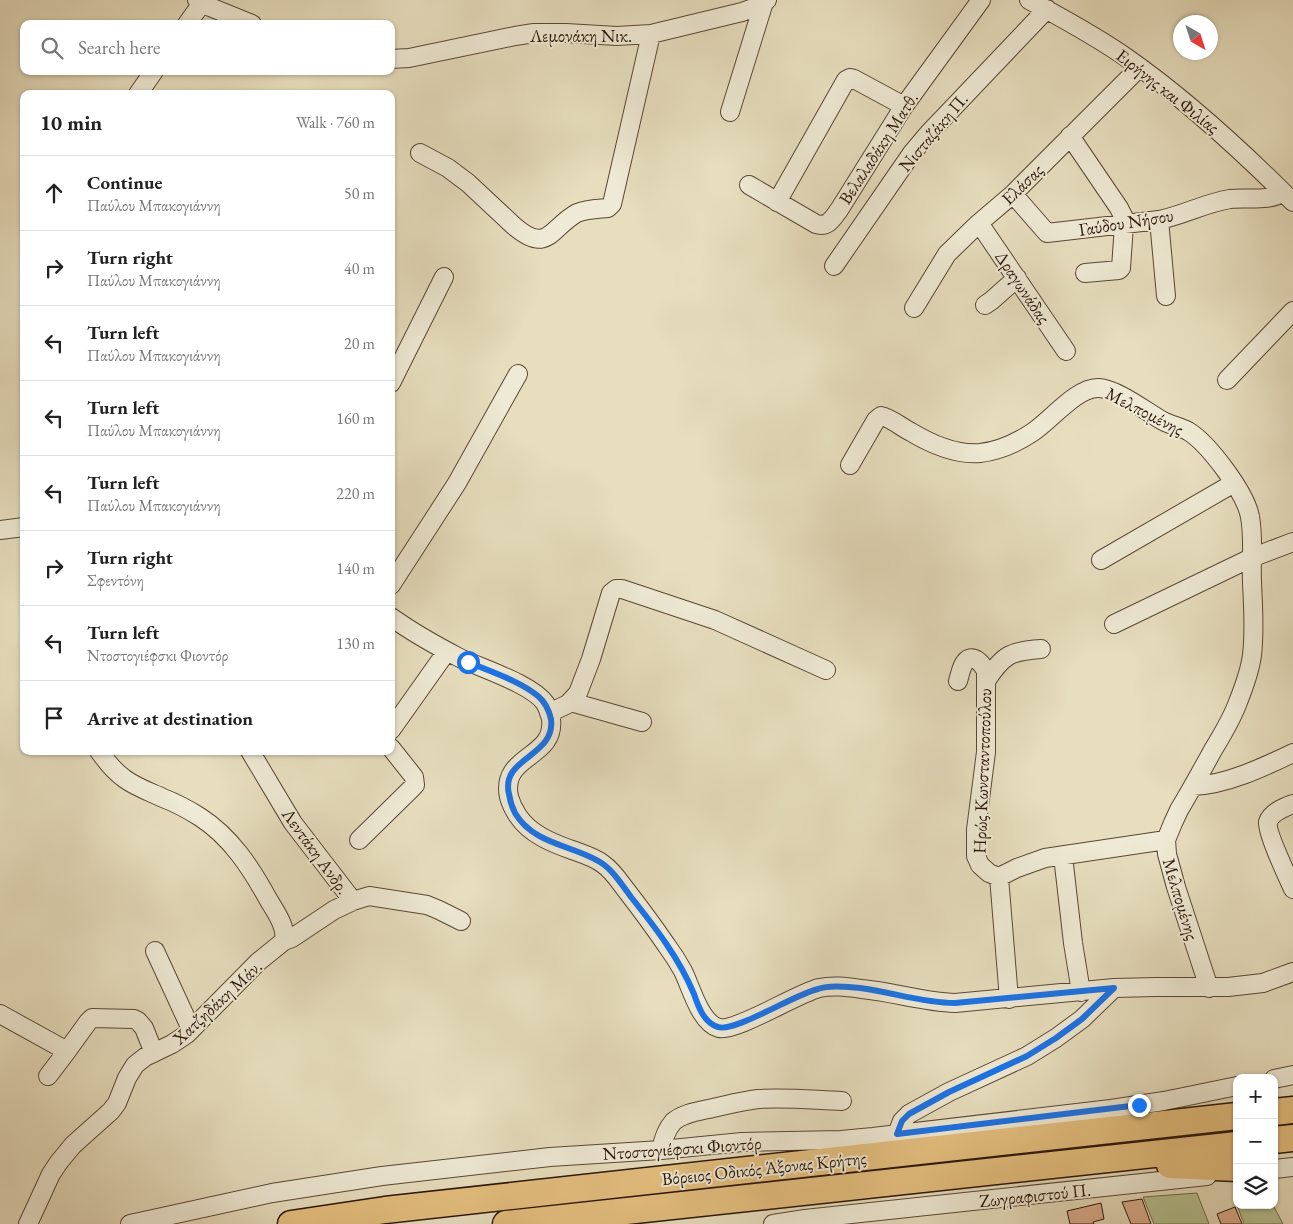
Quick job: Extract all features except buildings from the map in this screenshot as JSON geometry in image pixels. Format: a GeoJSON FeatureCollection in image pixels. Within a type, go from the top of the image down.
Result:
{"type":"FeatureCollection","features":[{"type":"Feature","properties":{"kind":"highway"},"geometry":{"type":"LineString","coordinates":[[1278,1112],[1293,1110]]}},
{"type":"Feature","properties":{"kind":"highway","name":"Βόρειος Οδικός Άξονας Κρήτης"},"geometry":{"type":"LineString","coordinates":[[291,1224],[404,1208],[1233,1116]]}},
{"type":"Feature","properties":{"kind":"highway"},"geometry":{"type":"LineString","coordinates":[[1278,1140],[1293,1138]]}},
{"type":"Feature","properties":{"kind":"highway","name":"Βόρειος Οδικός Άξονας Κρήτης"},"geometry":{"type":"LineString","coordinates":[[506,1224],[1233,1145]]}},
{"type":"Feature","properties":{"kind":"highway"},"geometry":{"type":"LineString","coordinates":[[1130,1156],[1152,1164],[1233,1168]]}},
{"type":"Feature","properties":{"kind":"street","name":"Βελαλαδάκη Ματθ."},"geometry":{"type":"LineString","coordinates":[[749,185],[819,225],[828,223],[839,210],[904,106],[981,0]]}},
{"type":"Feature","properties":{"kind":"street","name":"Ειρήνης και Φιλίας"},"geometry":{"type":"LineString","coordinates":[[1029,0],[1104,43],[1140,67],[1216,128],[1251,159],[1288,197]]}},
{"type":"Feature","properties":{"kind":"street"},"geometry":{"type":"LineString","coordinates":[[189,20],[200,1],[243,20]]}},
{"type":"Feature","properties":{"kind":"street"},"geometry":{"type":"LineString","coordinates":[[730,112],[766,1]]}},
{"type":"Feature","properties":{"kind":"street","name":"Λεμονάκη Νικ."},"geometry":{"type":"LineString","coordinates":[[395,59],[410,58],[534,33],[554,32],[617,36],[650,34],[742,12],[766,1]]}},
{"type":"Feature","properties":{"kind":"street","name":"Νισταζάκη Π."},"geometry":{"type":"LineString","coordinates":[[834,266],[912,153],[1047,10]]}},
{"type":"Feature","properties":{"kind":"street"},"geometry":{"type":"LineString","coordinates":[[420,153],[468,183],[514,226],[531,238],[545,238],[582,211],[608,208],[612,204],[650,34]]}},
{"type":"Feature","properties":{"kind":"street","name":"Ελάσας"},"geometry":{"type":"LineString","coordinates":[[914,308],[947,254],[1013,194],[1140,67]]}},
{"type":"Feature","properties":{"kind":"street"},"geometry":{"type":"LineString","coordinates":[[141,90],[151,75]]}},
{"type":"Feature","properties":{"kind":"street"},"geometry":{"type":"LineString","coordinates":[[777,202],[846,80],[854,79],[904,106]]}},
{"type":"Feature","properties":{"kind":"street"},"geometry":{"type":"LineString","coordinates":[[1070,136],[1124,218],[1121,268],[1119,270],[1086,273]]}},
{"type":"Feature","properties":{"kind":"street","name":"Γαύδου Νήσου"},"geometry":{"type":"LineString","coordinates":[[1013,194],[1047,233],[1159,220],[1198,207],[1233,199],[1288,197]]}},
{"type":"Feature","properties":{"kind":"street"},"geometry":{"type":"LineString","coordinates":[[1159,220],[1166,296]]}},
{"type":"Feature","properties":{"kind":"street","name":"Δραγωνάδας"},"geometry":{"type":"LineString","coordinates":[[979,223],[1066,350]]}},
{"type":"Feature","properties":{"kind":"street"},"geometry":{"type":"LineString","coordinates":[[395,375],[444,277]]}},
{"type":"Feature","properties":{"kind":"street"},"geometry":{"type":"LineString","coordinates":[[985,305],[1017,278]]}},
{"type":"Feature","properties":{"kind":"street"},"geometry":{"type":"LineString","coordinates":[[1227,380],[1293,311]]}},
{"type":"Feature","properties":{"kind":"street"},"geometry":{"type":"LineString","coordinates":[[395,579],[457,483],[518,374]]}},
{"type":"Feature","properties":{"kind":"street","name":"Μελπομένης"},"geometry":{"type":"LineString","coordinates":[[850,466],[876,420],[881,416],[931,442],[959,451],[983,452],[996,450],[1028,436],[1079,394],[1097,387],[1113,392],[1162,420],[1188,431],[1212,454],[1234,483],[1245,499],[1251,528],[1254,632],[1252,657],[1238,703],[1231,718],[1173,823],[1166,840],[1167,854],[1176,887],[1209,988]]}},
{"type":"Feature","properties":{"kind":"street"},"geometry":{"type":"LineString","coordinates":[[1101,560],[1234,483]]}},
{"type":"Feature","properties":{"kind":"street"},"geometry":{"type":"LineString","coordinates":[[0,530],[20,528]]}},
{"type":"Feature","properties":{"kind":"street"},"geometry":{"type":"LineString","coordinates":[[1114,624],[1252,558],[1293,542]]}},
{"type":"Feature","properties":{"kind":"street"},"geometry":{"type":"LineString","coordinates":[[550,713],[571,702],[578,693],[592,659],[611,593],[619,588],[715,620],[826,670]]}},
{"type":"Feature","properties":{"kind":"street"},"geometry":{"type":"LineString","coordinates":[[395,620],[447,651],[532,692],[545,703],[550,713],[551,729],[547,739],[541,747],[514,769],[509,777],[508,791],[515,812],[524,824],[539,836],[594,859],[609,869],[675,957],[701,1010],[714,1026],[723,1028],[737,1025],[796,996],[818,988],[828,987],[874,990],[936,1002],[963,1003],[1114,988],[1228,987],[1263,983],[1293,972]]}},
{"type":"Feature","properties":{"kind":"street"},"geometry":{"type":"LineString","coordinates":[[986,681],[1003,659],[1010,654],[1022,650],[1041,650]]}},
{"type":"Feature","properties":{"kind":"street"},"geometry":{"type":"LineString","coordinates":[[395,724],[447,651]]}},
{"type":"Feature","properties":{"kind":"street","name":"Ηρώς Κωνσταντοπούλου"},"geometry":{"type":"LineString","coordinates":[[958,681],[961,668],[966,661],[974,658],[979,661],[986,671],[986,752],[976,830],[976,856],[980,865],[989,873],[999,877],[1009,999]]}},
{"type":"Feature","properties":{"kind":"street"},"geometry":{"type":"LineString","coordinates":[[571,702],[642,722]]}},
{"type":"Feature","properties":{"kind":"street"},"geometry":{"type":"LineString","coordinates":[[1193,786],[1211,784],[1239,776],[1293,752]]}},
{"type":"Feature","properties":{"kind":"street"},"geometry":{"type":"LineString","coordinates":[[359,840],[414,784],[414,777],[395,753]]}},
{"type":"Feature","properties":{"kind":"street"},"geometry":{"type":"LineString","coordinates":[[102,755],[124,779],[188,810],[210,824],[227,839],[244,860],[267,897],[282,926],[284,942]]}},
{"type":"Feature","properties":{"kind":"street","name":"Λεντάκη Ανδρ."},"geometry":{"type":"LineString","coordinates":[[252,755],[293,823],[353,901],[334,910],[284,942]]}},
{"type":"Feature","properties":{"kind":"street"},"geometry":{"type":"LineString","coordinates":[[1293,804],[1281,809],[1268,823],[1269,831],[1293,889]]}},
{"type":"Feature","properties":{"kind":"street"},"geometry":{"type":"LineString","coordinates":[[999,877],[1028,863],[1045,858],[1166,840]]}},
{"type":"Feature","properties":{"kind":"street"},"geometry":{"type":"LineString","coordinates":[[1063,856],[1073,943],[1081,992]]}},
{"type":"Feature","properties":{"kind":"street"},"geometry":{"type":"LineString","coordinates":[[353,901],[369,896],[416,903],[434,908],[461,921]]}},
{"type":"Feature","properties":{"kind":"street","name":"Χατζηδάκη Μάν."},"geometry":{"type":"LineString","coordinates":[[28,1224],[51,1174],[63,1156],[117,1103],[127,1078],[135,1065],[145,1057],[172,1044],[192,1029],[258,962],[284,942]]}},
{"type":"Feature","properties":{"kind":"street"},"geometry":{"type":"LineString","coordinates":[[156,951],[192,1029]]}},
{"type":"Feature","properties":{"kind":"street"},"geometry":{"type":"LineString","coordinates":[[897,1134],[902,1121],[909,1114],[949,1092],[1027,1056],[1082,1019],[1114,988]]}},
{"type":"Feature","properties":{"kind":"street"},"geometry":{"type":"LineString","coordinates":[[0,1014],[67,1051]]}},
{"type":"Feature","properties":{"kind":"street"},"geometry":{"type":"LineString","coordinates":[[48,1076],[88,1022],[95,1017],[134,1019],[138,1021],[144,1028],[154,1053]]}},
{"type":"Feature","properties":{"kind":"street"},"geometry":{"type":"LineString","coordinates":[[1278,1078],[1293,1075]]}},
{"type":"Feature","properties":{"kind":"street","name":"Ντοστογιέφσκι Φιοντόρ"},"geometry":{"type":"LineString","coordinates":[[130,1224],[272,1193],[382,1176],[550,1157],[660,1150],[742,1142],[798,1146],[1130,1106],[1233,1087]]}},
{"type":"Feature","properties":{"kind":"street"},"geometry":{"type":"LineString","coordinates":[[660,1150],[664,1137],[674,1122],[681,1117],[705,1109],[759,1099],[790,1098],[842,1101]]}},
{"type":"Feature","properties":{"kind":"street"},"geometry":{"type":"LineString","coordinates":[[1278,1169],[1293,1167]]}},
{"type":"Feature","properties":{"kind":"street","name":"Ζωγραφιστού Π."},"geometry":{"type":"LineString","coordinates":[[773,1224],[805,1213],[1233,1173]]}},
{"type":"Feature","properties":{"kind":"green space"},"geometry":{"type":"Polygon","coordinates":[[[1197,1193],[1209,1224],[1154,1224],[1143,1197],[1197,1193]]]}},
{"type":"Feature","properties":{"kind":"green space"},"geometry":{"type":"Polygon","coordinates":[[[1238,1209],[1275,1209],[1283,1224],[1244,1224],[1238,1209]]]}},
{"type":"Feature","properties":{"kind":"route"},"geometry":{"type":"LineString","coordinates":[[468,662],[532,692],[545,703],[550,713],[551,729],[549,736],[541,747],[514,769],[509,777],[508,791],[515,812],[524,824],[539,836],[594,859],[609,869],[675,957],[699,1007],[714,1026],[726,1028],[737,1025],[796,996],[818,988],[828,987],[839,986],[874,990],[936,1002],[955,1003],[1114,988],[1082,1019],[1027,1056],[949,1092],[909,1114],[902,1121],[897,1134],[1139,1105]]}}]}
